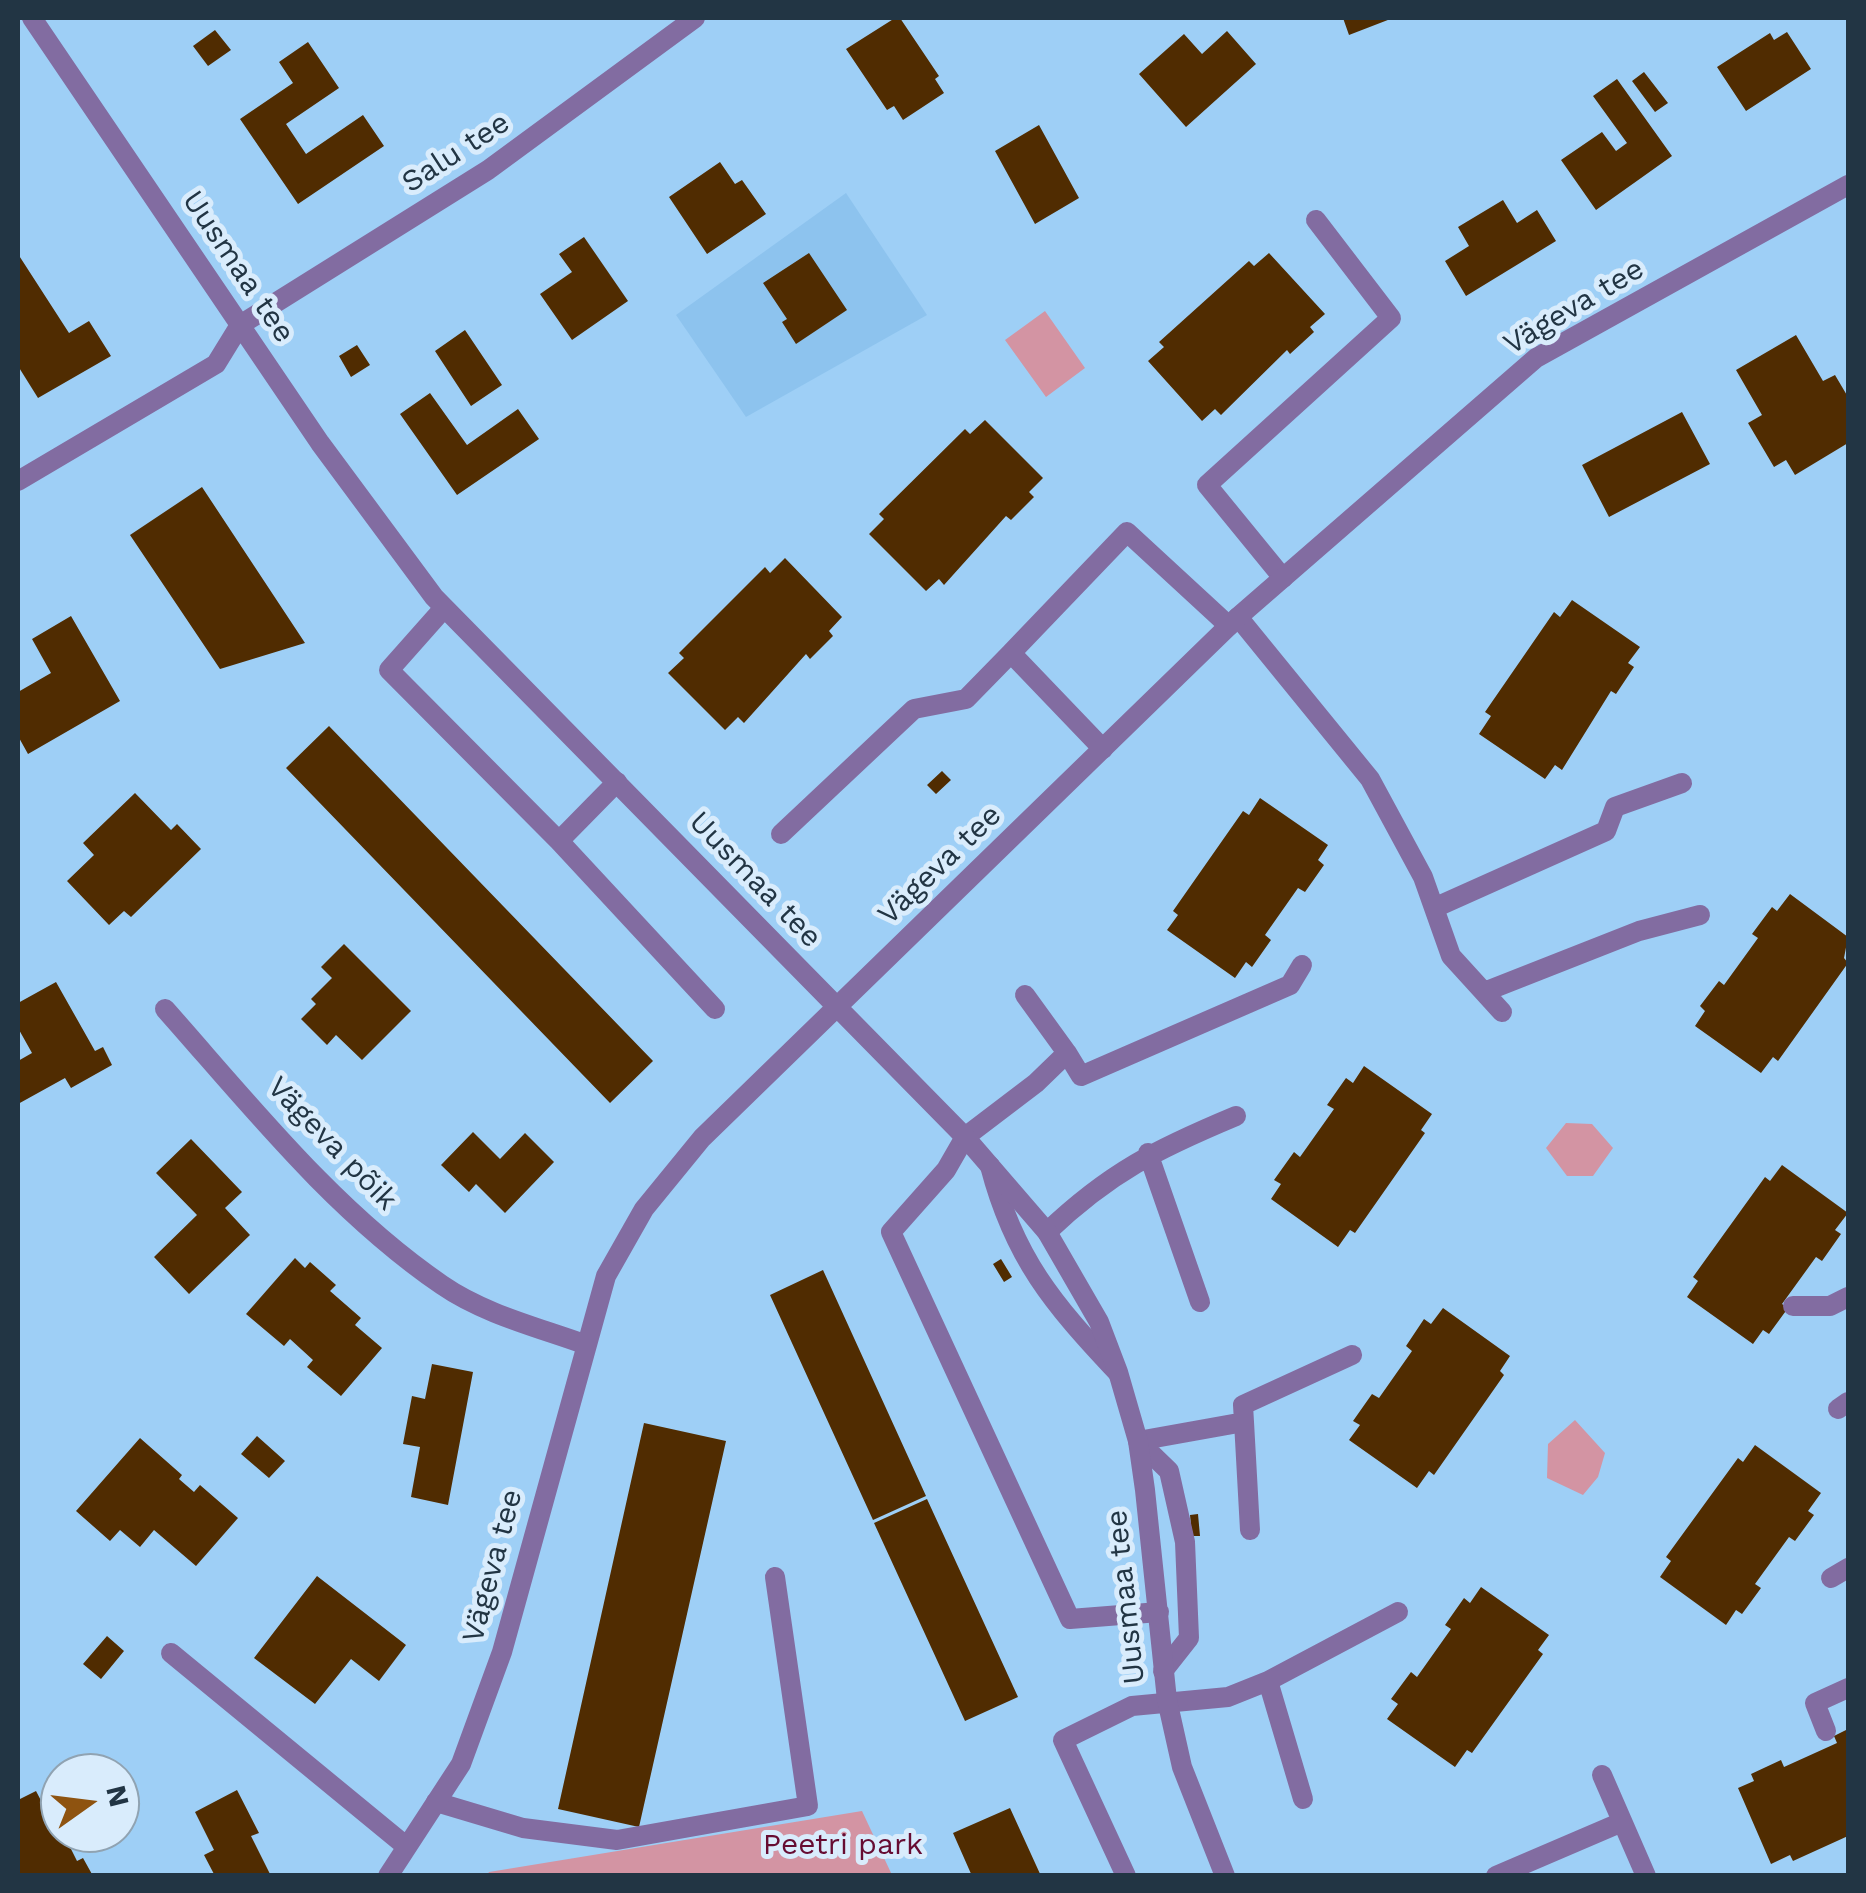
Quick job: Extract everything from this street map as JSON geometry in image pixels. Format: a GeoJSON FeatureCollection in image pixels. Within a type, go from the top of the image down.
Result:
{"type":"FeatureCollection","features":[{"type":"Feature","properties":{"kind":"street","name":"Uusmaa tee"},"geometry":{"type":"LineString","coordinates":[[32,18],[377,524],[444,608],[965,1137],[1047,1232],[1099,1322],[1138,1441],[1167,1700],[1182,1767],[1225,1876]]}},
{"type":"Feature","properties":{"kind":"street","name":"Salu tee"},"geometry":{"type":"LineString","coordinates":[[240,326],[488,170],[696,18]]}},
{"type":"Feature","properties":{"kind":"street","name":"Vägeva tee"},"geometry":{"type":"LineString","coordinates":[[388,1876],[460,1764],[502,1652],[584,1344],[606,1276],[644,1209],[702,1138],[1234,621],[1536,358],[1848,185]]}},
{"type":"Feature","properties":{"kind":"street"},"geometry":{"type":"LineString","coordinates":[[1283,578],[1207,485],[1391,318],[1316,220]]}},
{"type":"Feature","properties":{"kind":"street"},"geometry":{"type":"LineString","coordinates":[[18,481],[216,364],[240,326]]}},
{"type":"Feature","properties":{"kind":"street"},"geometry":{"type":"LineString","coordinates":[[781,834],[914,709],[966,700],[1128,532],[1234,621],[1370,780],[1423,877],[1451,956],[1502,1012]]}},
{"type":"Feature","properties":{"kind":"street"},"geometry":{"type":"LineString","coordinates":[[444,608],[389,670],[559,841],[715,1009]]}},
{"type":"Feature","properties":{"kind":"street"},"geometry":{"type":"LineString","coordinates":[[1011,653],[1102,749]]}},
{"type":"Feature","properties":{"kind":"street"},"geometry":{"type":"LineString","coordinates":[[559,841],[616,782]]}},
{"type":"Feature","properties":{"kind":"street"},"geometry":{"type":"LineString","coordinates":[[1434,908],[1606,831],[1616,807],[1682,783]]}},
{"type":"Feature","properties":{"kind":"street"},"geometry":{"type":"LineString","coordinates":[[1484,992],[1639,931],[1700,915]]}},
{"type":"Feature","properties":{"kind":"street"},"geometry":{"type":"LineString","coordinates":[[1024,995],[1081,1076],[1290,985],[1302,965]]}},
{"type":"Feature","properties":{"kind":"street","name":"Vägeva põik"},"geometry":{"type":"LineString","coordinates":[[164,1009],[344,1208],[444,1287],[491,1310],[584,1344]]}},
{"type":"Feature","properties":{"kind":"street"},"geometry":{"type":"LineString","coordinates":[[1067,1053],[1036,1083],[965,1137],[946,1170],[891,1232],[1070,1619],[1158,1612]]}},
{"type":"Feature","properties":{"kind":"street"},"geometry":{"type":"LineString","coordinates":[[1047,1232],[1092,1189],[1148,1153],[1236,1116]]}},
{"type":"Feature","properties":{"kind":"street"},"geometry":{"type":"LineString","coordinates":[[1148,1153],[1200,1302]]}},
{"type":"Feature","properties":{"kind":"street"},"geometry":{"type":"LineString","coordinates":[[990,1164],[1004,1219],[1024,1256],[1064,1315],[1118,1372]]}},
{"type":"Feature","properties":{"kind":"street"},"geometry":{"type":"LineString","coordinates":[[1792,1306],[1830,1306],[1848,1297]]}},
{"type":"Feature","properties":{"kind":"street"},"geometry":{"type":"LineString","coordinates":[[1250,1530],[1243,1405],[1352,1355]]}},
{"type":"Feature","properties":{"kind":"street"},"geometry":{"type":"LineString","coordinates":[[1138,1441],[1244,1422]]}},
{"type":"Feature","properties":{"kind":"street"},"geometry":{"type":"LineString","coordinates":[[1138,1441],[1169,1471],[1186,1542],[1189,1638],[1163,1672]]}},
{"type":"Feature","properties":{"kind":"street"},"geometry":{"type":"LineString","coordinates":[[436,1802],[523,1828],[617,1840],[808,1806],[775,1578]]}},
{"type":"Feature","properties":{"kind":"street"},"geometry":{"type":"LineString","coordinates":[[1126,1876],[1064,1740],[1132,1706],[1228,1697],[1268,1681],[1398,1612]]}},
{"type":"Feature","properties":{"kind":"street"},"geometry":{"type":"LineString","coordinates":[[171,1653],[407,1846]]}},
{"type":"Feature","properties":{"kind":"street"},"geometry":{"type":"LineString","coordinates":[[1268,1681],[1304,1800]]}},
{"type":"Feature","properties":{"kind":"street"},"geometry":{"type":"LineString","coordinates":[[1826,1731],[1814,1703],[1848,1688]]}},
{"type":"Feature","properties":{"kind":"street"},"geometry":{"type":"LineString","coordinates":[[1602,1775],[1646,1876]]}},
{"type":"Feature","properties":{"kind":"street"},"geometry":{"type":"LineString","coordinates":[[1496,1876],[1622,1822]]}},
{"type":"Feature","properties":{"kind":"shaded area"},"geometry":{"type":"Polygon","coordinates":[[[846,193],[927,315],[746,417],[676,315],[846,193]]]}},
{"type":"Feature","properties":{"kind":"green space"},"geometry":{"type":"Polygon","coordinates":[[[1045,311],[1085,368],[1046,397],[1005,340],[1045,311]]]}},
{"type":"Feature","properties":{"kind":"green space"},"geometry":{"type":"Polygon","coordinates":[[[1566,1123],[1592,1124],[1613,1148],[1593,1176],[1567,1176],[1546,1148],[1566,1123]]]}},
{"type":"Feature","properties":{"kind":"green space"},"geometry":{"type":"Polygon","coordinates":[[[1575,1420],[1605,1453],[1598,1477],[1583,1495],[1547,1478],[1548,1444],[1575,1420]]]}},
{"type":"Feature","properties":{"kind":"green space","name":"Peetri park"},"geometry":{"type":"Polygon","coordinates":[[[862,1811],[892,1875],[487,1875],[489,1872],[862,1811]]]}},
{"type":"Feature","properties":{"kind":"building"},"geometry":{"type":"Polygon","coordinates":[[[900,18],[939,76],[935,79],[944,93],[903,120],[894,106],[887,110],[846,49],[900,18]]]}},
{"type":"Feature","properties":{"kind":"building"},"geometry":{"type":"Polygon","coordinates":[[[1343,18],[1393,18],[1349,35],[1343,18]]]}},
{"type":"Feature","properties":{"kind":"building"},"geometry":{"type":"Polygon","coordinates":[[[215,30],[231,50],[208,66],[193,46],[215,30]]]}},
{"type":"Feature","properties":{"kind":"building"},"geometry":{"type":"Polygon","coordinates":[[[1227,31],[1256,64],[1186,127],[1139,74],[1184,34],[1202,54],[1227,31]]]}},
{"type":"Feature","properties":{"kind":"building"},"geometry":{"type":"Polygon","coordinates":[[[1787,32],[1811,69],[1746,111],[1717,67],[1770,33],[1774,40],[1787,32]]]}},
{"type":"Feature","properties":{"kind":"building"},"geometry":{"type":"Polygon","coordinates":[[[308,42],[339,88],[286,124],[306,154],[363,115],[384,146],[298,204],[240,119],[293,83],[279,62],[308,42]]]}},
{"type":"Feature","properties":{"kind":"building"},"geometry":{"type":"Polygon","coordinates":[[[1644,72],[1668,103],[1655,112],[1632,81],[1644,72]]]}},
{"type":"Feature","properties":{"kind":"building"},"geometry":{"type":"Polygon","coordinates":[[[1617,79],[1672,156],[1596,210],[1561,160],[1602,132],[1616,151],[1627,143],[1593,96],[1617,79]]]}},
{"type":"Feature","properties":{"kind":"building"},"geometry":{"type":"Polygon","coordinates":[[[1039,125],[1079,198],[1035,224],[995,151],[1039,125]]]}},
{"type":"Feature","properties":{"kind":"building"},"geometry":{"type":"Polygon","coordinates":[[[720,162],[735,184],[742,180],[766,214],[707,254],[669,197],[720,162]]]}},
{"type":"Feature","properties":{"kind":"building"},"geometry":{"type":"Polygon","coordinates":[[[1503,200],[1517,223],[1537,210],[1556,241],[1466,296],[1445,261],[1469,246],[1458,227],[1503,200]]]}},
{"type":"Feature","properties":{"kind":"building"},"geometry":{"type":"Polygon","coordinates":[[[584,237],[628,301],[572,340],[540,294],[572,272],[559,254],[584,237]]]}},
{"type":"Feature","properties":{"kind":"building"},"geometry":{"type":"Polygon","coordinates":[[[809,253],[847,310],[796,344],[782,322],[787,319],[763,283],[809,253]]]}},
{"type":"Feature","properties":{"kind":"building"},"geometry":{"type":"Polygon","coordinates":[[[1269,253],[1325,314],[1310,327],[1314,332],[1290,354],[1287,350],[1221,415],[1215,409],[1202,421],[1148,361],[1164,347],[1159,342],[1249,261],[1254,266],[1269,253]]]}},
{"type":"Feature","properties":{"kind":"building"},"geometry":{"type":"Polygon","coordinates":[[[18,254],[69,333],[89,321],[111,356],[38,398],[18,366],[18,254]]]}},
{"type":"Feature","properties":{"kind":"building"},"geometry":{"type":"Polygon","coordinates":[[[465,330],[502,385],[471,406],[435,351],[465,330]]]}},
{"type":"Feature","properties":{"kind":"building"},"geometry":{"type":"Polygon","coordinates":[[[1796,335],[1823,381],[1835,375],[1848,397],[1848,443],[1795,475],[1786,460],[1774,467],[1748,423],[1762,415],[1736,370],[1796,335]]]}},
{"type":"Feature","properties":{"kind":"building"},"geometry":{"type":"Polygon","coordinates":[[[357,345],[370,365],[351,377],[339,356],[357,345]]]}},
{"type":"Feature","properties":{"kind":"building"},"geometry":{"type":"Polygon","coordinates":[[[430,393],[467,445],[518,409],[539,439],[457,495],[400,414],[430,393]]]}},
{"type":"Feature","properties":{"kind":"building"},"geometry":{"type":"Polygon","coordinates":[[[1682,412],[1710,464],[1609,517],[1582,465],[1682,412]]]}},
{"type":"Feature","properties":{"kind":"building"},"geometry":{"type":"Polygon","coordinates":[[[985,420],[1043,478],[1029,492],[1034,497],[1011,520],[1006,516],[944,585],[939,579],[926,591],[869,534],[884,519],[879,514],[965,429],[970,434],[985,420]]]}},
{"type":"Feature","properties":{"kind":"building"},"geometry":{"type":"Polygon","coordinates":[[[202,487],[305,643],[220,669],[130,535],[202,487]]]}},
{"type":"Feature","properties":{"kind":"building"},"geometry":{"type":"Polygon","coordinates":[[[785,558],[842,617],[829,631],[833,636],[810,659],[806,654],[744,723],[738,717],[725,730],[668,673],[684,658],[679,653],[765,567],[770,573],[785,558]]]}},
{"type":"Feature","properties":{"kind":"building"},"geometry":{"type":"Polygon","coordinates":[[[1572,600],[1640,647],[1628,663],[1634,667],[1616,694],[1611,691],[1562,770],[1555,765],[1545,779],[1479,734],[1491,716],[1485,712],[1554,612],[1560,617],[1572,600]]]}},
{"type":"Feature","properties":{"kind":"building"},"geometry":{"type":"Polygon","coordinates":[[[71,616],[120,701],[28,754],[18,736],[18,692],[51,673],[32,639],[71,616]]]}},
{"type":"Feature","properties":{"kind":"building"},"geometry":{"type":"Polygon","coordinates":[[[329,726],[653,1061],[610,1103],[286,768],[329,726]]]}},
{"type":"Feature","properties":{"kind":"building"},"geometry":{"type":"Polygon","coordinates":[[[942,771],[951,780],[936,794],[927,785],[942,771]]]}},
{"type":"Feature","properties":{"kind":"building"},"geometry":{"type":"Polygon","coordinates":[[[135,793],[171,830],[177,824],[201,849],[131,917],[124,911],[109,925],[67,881],[94,855],[83,843],[135,793]]]}},
{"type":"Feature","properties":{"kind":"building"},"geometry":{"type":"Polygon","coordinates":[[[1260,798],[1328,845],[1318,860],[1324,865],[1305,892],[1298,888],[1265,935],[1271,940],[1252,967],[1246,962],[1235,978],[1167,930],[1178,915],[1173,911],[1243,811],[1249,815],[1260,798]]]}},
{"type":"Feature","properties":{"kind":"building"},"geometry":{"type":"Polygon","coordinates":[[[1790,894],[1848,937],[1844,958],[1848,963],[1778,1061],[1773,1057],[1761,1073],[1695,1026],[1705,1011],[1700,1006],[1719,981],[1724,985],[1758,938],[1752,934],[1772,907],[1777,911],[1790,894]]]}},
{"type":"Feature","properties":{"kind":"building"},"geometry":{"type":"Polygon","coordinates":[[[344,944],[411,1011],[362,1060],[336,1035],[327,1045],[301,1019],[316,1004],[311,999],[332,978],[321,967],[344,944]]]}},
{"type":"Feature","properties":{"kind":"building"},"geometry":{"type":"Polygon","coordinates":[[[56,982],[95,1051],[103,1047],[112,1065],[71,1088],[65,1078],[18,1104],[18,1061],[32,1053],[18,1028],[18,1003],[56,982]]]}},
{"type":"Feature","properties":{"kind":"building"},"geometry":{"type":"Polygon","coordinates":[[[1364,1066],[1432,1114],[1421,1130],[1425,1133],[1355,1233],[1350,1230],[1338,1247],[1271,1199],[1281,1184],[1274,1180],[1294,1152],[1300,1157],[1334,1109],[1327,1105],[1346,1078],[1353,1083],[1364,1066]]]}},
{"type":"Feature","properties":{"kind":"building"},"geometry":{"type":"Polygon","coordinates":[[[473,1132],[500,1159],[525,1133],[554,1162],[505,1213],[476,1184],[469,1192],[441,1165],[473,1132]]]}},
{"type":"Feature","properties":{"kind":"building"},"geometry":{"type":"Polygon","coordinates":[[[191,1139],[242,1192],[225,1208],[250,1235],[189,1294],[154,1257],[197,1215],[156,1173],[191,1139]]]}},
{"type":"Feature","properties":{"kind":"building"},"geometry":{"type":"Polygon","coordinates":[[[1782,1165],[1848,1213],[1835,1230],[1841,1234],[1822,1261],[1816,1257],[1782,1304],[1788,1308],[1769,1334],[1763,1330],[1753,1344],[1687,1297],[1698,1281],[1693,1277],[1765,1177],[1770,1181],[1782,1165]]]}},
{"type":"Feature","properties":{"kind":"building"},"geometry":{"type":"Polygon","coordinates":[[[295,1258],[305,1268],[310,1262],[336,1285],[330,1291],[361,1318],[355,1325],[382,1348],[341,1396],[307,1367],[313,1360],[290,1339],[284,1346],[246,1314],[295,1258]]]}},
{"type":"Feature","properties":{"kind":"building"},"geometry":{"type":"Polygon","coordinates":[[[1001,1259],[1012,1277],[1004,1282],[993,1264],[1001,1259]]]}},
{"type":"Feature","properties":{"kind":"building"},"geometry":{"type":"Polygon","coordinates":[[[823,1270],[926,1496],[873,1520],[770,1295],[823,1270]]]}},
{"type":"Feature","properties":{"kind":"building"},"geometry":{"type":"Polygon","coordinates":[[[1443,1308],[1510,1356],[1500,1371],[1504,1375],[1434,1475],[1429,1471],[1417,1488],[1349,1440],[1360,1425],[1353,1421],[1372,1394],[1379,1398],[1412,1351],[1406,1346],[1424,1319],[1431,1324],[1443,1308]]]}},
{"type":"Feature","properties":{"kind":"building"},"geometry":{"type":"Polygon","coordinates":[[[432,1364],[473,1372],[448,1505],[411,1497],[420,1447],[403,1444],[412,1396],[425,1399],[432,1364]]]}},
{"type":"Feature","properties":{"kind":"building"},"geometry":{"type":"Polygon","coordinates":[[[644,1423],[726,1441],[639,1827],[558,1809],[644,1423]]]}},
{"type":"Feature","properties":{"kind":"building"},"geometry":{"type":"Polygon","coordinates":[[[257,1436],[285,1461],[269,1478],[241,1454],[257,1436]]]}},
{"type":"Feature","properties":{"kind":"building"},"geometry":{"type":"Polygon","coordinates":[[[140,1438],[182,1475],[179,1479],[194,1492],[200,1485],[238,1518],[196,1566],[154,1530],[140,1547],[120,1530],[110,1541],[76,1511],[140,1438]]]}},
{"type":"Feature","properties":{"kind":"building"},"geometry":{"type":"Polygon","coordinates":[[[1755,1445],[1821,1493],[1808,1511],[1814,1515],[1795,1541],[1789,1537],[1755,1584],[1761,1588],[1742,1614],[1736,1610],[1726,1625],[1660,1577],[1671,1561],[1666,1557],[1738,1458],[1743,1462],[1755,1445]]]}},
{"type":"Feature","properties":{"kind":"building"},"geometry":{"type":"Polygon","coordinates":[[[927,1499],[1018,1697],[965,1721],[874,1523],[927,1499]]]}},
{"type":"Feature","properties":{"kind":"building"},"geometry":{"type":"Polygon","coordinates":[[[1198,1514],[1200,1536],[1192,1536],[1190,1515],[1198,1514]]]}},
{"type":"Feature","properties":{"kind":"building"},"geometry":{"type":"Polygon","coordinates":[[[317,1576],[406,1645],[379,1681],[351,1659],[315,1704],[254,1658],[317,1576]]]}},
{"type":"Feature","properties":{"kind":"building"},"geometry":{"type":"Polygon","coordinates":[[[1481,1587],[1549,1635],[1538,1650],[1543,1654],[1472,1753],[1467,1750],[1455,1767],[1387,1719],[1398,1704],[1391,1699],[1411,1672],[1417,1677],[1451,1629],[1445,1625],[1464,1598],[1470,1603],[1481,1587]]]}},
{"type":"Feature","properties":{"kind":"building"},"geometry":{"type":"Polygon","coordinates":[[[107,1636],[124,1651],[101,1679],[83,1664],[107,1636]]]}},
{"type":"Feature","properties":{"kind":"building"},"geometry":{"type":"Polygon","coordinates":[[[1848,1729],[1848,1836],[1793,1861],[1790,1855],[1771,1864],[1738,1788],[1754,1781],[1751,1774],[1781,1760],[1784,1767],[1837,1743],[1834,1736],[1848,1729]]]}},
{"type":"Feature","properties":{"kind":"building"},"geometry":{"type":"Polygon","coordinates":[[[237,1790],[259,1833],[251,1836],[271,1876],[215,1876],[204,1855],[214,1850],[195,1812],[237,1790]]]}},
{"type":"Feature","properties":{"kind":"building"},"geometry":{"type":"Polygon","coordinates":[[[36,1791],[40,1799],[40,1853],[73,1853],[77,1861],[83,1858],[93,1876],[18,1876],[18,1800],[36,1791]]]}},
{"type":"Feature","properties":{"kind":"building"},"geometry":{"type":"Polygon","coordinates":[[[1010,1808],[1041,1876],[972,1876],[953,1833],[1010,1808]]]}}]}
